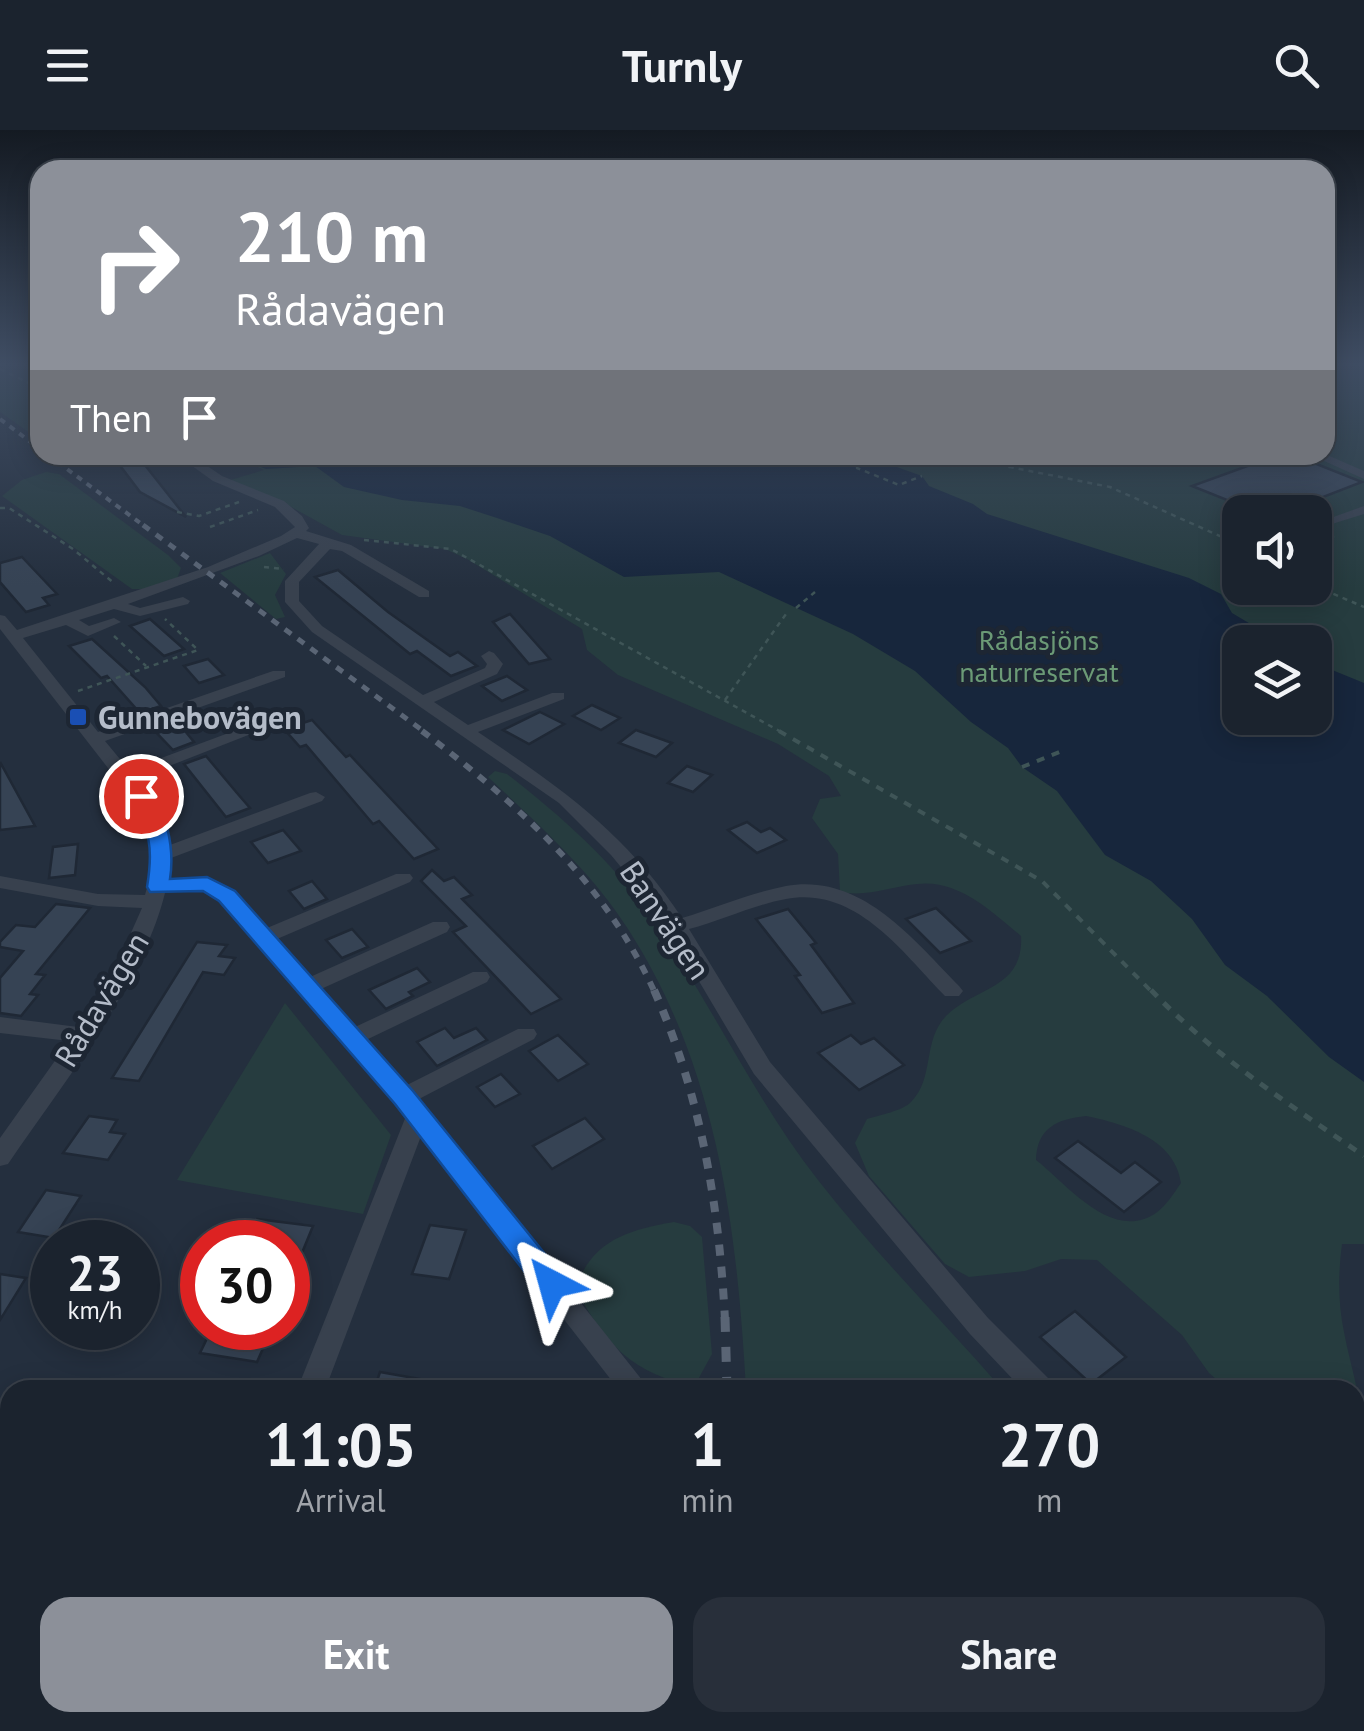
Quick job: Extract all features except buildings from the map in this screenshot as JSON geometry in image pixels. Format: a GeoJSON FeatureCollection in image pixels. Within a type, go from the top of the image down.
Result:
{"type":"FeatureCollection","features":[{"type":"Feature","properties":{"kind":"street"},"geometry":{"type":"LineString","coordinates":[[1335,463],[1364,475]]}},
{"type":"Feature","properties":{"kind":"street"},"geometry":{"type":"LineString","coordinates":[[14,636],[132,597],[296,534],[302,528],[298,518],[276,504],[196,465]]}},
{"type":"Feature","properties":{"kind":"street"},"geometry":{"type":"LineString","coordinates":[[1332,520],[1364,510]]}},
{"type":"Feature","properties":{"kind":"street"},"geometry":{"type":"LineString","coordinates":[[296,534],[346,548],[424,594]]}},
{"type":"Feature","properties":{"kind":"street","name":"Banvägen"},"geometry":{"type":"LineString","coordinates":[[326,542],[292,581],[292,602],[330,640],[565,799],[629,862],[677,926],[735,1031],[762,1068],[979,1326],[1031,1380]]}},
{"type":"Feature","properties":{"kind":"street"},"geometry":{"type":"LineString","coordinates":[[112,604],[127,611],[156,610],[182,601]]}},
{"type":"Feature","properties":{"kind":"street"},"geometry":{"type":"LineString","coordinates":[[68,619],[88,632],[108,625]]}},
{"type":"Feature","properties":{"kind":"street","name":"Rådavägen"},"geometry":{"type":"LineString","coordinates":[[0,620],[154,818],[163,854],[156,894],[129,960],[0,1158]]}},
{"type":"Feature","properties":{"kind":"street"},"geometry":{"type":"LineString","coordinates":[[420,702],[491,671],[495,664],[488,656]]}},
{"type":"Feature","properties":{"kind":"street"},"geometry":{"type":"LineString","coordinates":[[94,739],[278,674]]}},
{"type":"Feature","properties":{"kind":"street"},"geometry":{"type":"LineString","coordinates":[[466,731],[558,696]]}},
{"type":"Feature","properties":{"kind":"street"},"geometry":{"type":"LineString","coordinates":[[124,777],[248,732]]}},
{"type":"Feature","properties":{"kind":"street"},"geometry":{"type":"LineString","coordinates":[[163,854],[316,797]]}},
{"type":"Feature","properties":{"kind":"street"},"geometry":{"type":"LineString","coordinates":[[262,938],[403,878]]}},
{"type":"Feature","properties":{"kind":"street"},"geometry":{"type":"LineString","coordinates":[[0,882],[98,900],[207,884],[227,896],[410,1107],[628,1380]]}},
{"type":"Feature","properties":{"kind":"street"},"geometry":{"type":"LineString","coordinates":[[677,926],[792,891],[843,896],[866,906],[952,990]]}},
{"type":"Feature","properties":{"kind":"street"},"geometry":{"type":"LineString","coordinates":[[304,988],[440,927]]}},
{"type":"Feature","properties":{"kind":"street"},"geometry":{"type":"LineString","coordinates":[[350,1038],[480,977]]}},
{"type":"Feature","properties":{"kind":"street"},"geometry":{"type":"LineString","coordinates":[[0,1025],[82,1035]]}},
{"type":"Feature","properties":{"kind":"street"},"geometry":{"type":"LineString","coordinates":[[314,1380],[410,1107],[526,1034]]}},
{"type":"Feature","properties":{"kind":"path"},"geometry":{"type":"LineString","coordinates":[[864,465],[857,468],[899,485],[922,476]]}},
{"type":"Feature","properties":{"kind":"path"},"geometry":{"type":"LineString","coordinates":[[996,465],[1110,487],[1222,538]]}},
{"type":"Feature","properties":{"kind":"path"},"geometry":{"type":"LineString","coordinates":[[176,512],[199,516],[258,496]]}},
{"type":"Feature","properties":{"kind":"path"},"geometry":{"type":"LineString","coordinates":[[210,527],[276,504]]}},
{"type":"Feature","properties":{"kind":"path"},"geometry":{"type":"LineString","coordinates":[[0,508],[9,508],[73,550],[132,597]]}},
{"type":"Feature","properties":{"kind":"path"},"geometry":{"type":"LineString","coordinates":[[326,542],[451,549],[947,824],[1042,881],[1184,1025],[1238,1069],[1364,1156]]}},
{"type":"Feature","properties":{"kind":"path"},"geometry":{"type":"LineString","coordinates":[[796,608],[815,592]]}},
{"type":"Feature","properties":{"kind":"path"},"geometry":{"type":"LineString","coordinates":[[1332,593],[1364,607]]}},
{"type":"Feature","properties":{"kind":"path"},"geometry":{"type":"LineString","coordinates":[[69,694],[198,650],[156,610]]}},
{"type":"Feature","properties":{"kind":"path"},"geometry":{"type":"LineString","coordinates":[[724,702],[786,614]]}},
{"type":"Feature","properties":{"kind":"path"},"geometry":{"type":"LineString","coordinates":[[108,625],[146,666]]}},
{"type":"Feature","properties":{"kind":"path"},"geometry":{"type":"LineString","coordinates":[[1022,767],[1062,751]]}},
{"type":"Feature","properties":{"kind":"green space","name":"Rådasjöns naturreservat"},"geometry":{"type":"Polygon","coordinates":[[[1335,439],[1364,439],[1364,1244],[1342,1244],[1339,1277],[1342,1321],[1355,1380],[1217,1380],[1182,1335],[1097,1260],[1061,1259],[1025,1271],[969,1277],[945,1264],[869,1176],[855,1143],[867,1119],[911,1102],[923,1082],[939,1026],[958,1006],[1006,977],[1015,967],[1021,936],[974,899],[947,887],[917,884],[870,892],[840,892],[838,854],[812,818],[820,799],[841,796],[829,776],[778,744],[618,675],[587,650],[582,629],[467,559],[445,549],[342,535],[284,503],[227,481],[264,470],[254,465],[1335,465],[1335,439]],[[1086,1116],[1058,1123],[1040,1140],[1036,1160],[1091,1207],[1123,1221],[1139,1220],[1160,1210],[1181,1183],[1177,1168],[1159,1145],[1116,1124],[1086,1116]]]}},
{"type":"Feature","properties":{"kind":"green space"},"geometry":{"type":"Polygon","coordinates":[[[46,472],[59,474],[168,555],[181,568],[177,579],[146,589],[132,589],[2,496],[22,480],[46,472]]]}},
{"type":"Feature","properties":{"kind":"green space"},"geometry":{"type":"Polygon","coordinates":[[[270,553],[286,574],[275,595],[285,617],[276,619],[220,573],[270,553]]]}},
{"type":"Feature","properties":{"kind":"green space"},"geometry":{"type":"Polygon","coordinates":[[[495,771],[507,774],[566,823],[636,896],[673,949],[795,1149],[840,1207],[994,1380],[745,1380],[728,1210],[703,1094],[683,1037],[659,982],[598,887],[488,777],[495,771]]]}},
{"type":"Feature","properties":{"kind":"green space"},"geometry":{"type":"Polygon","coordinates":[[[285,1003],[391,1135],[363,1214],[177,1180],[285,1003]]]}},
{"type":"Feature","properties":{"kind":"green space"},"geometry":{"type":"Polygon","coordinates":[[[674,1222],[690,1226],[702,1237],[712,1354],[698,1380],[671,1380],[623,1354],[598,1325],[576,1289],[582,1273],[601,1249],[641,1229],[674,1222]]]}},
{"type":"Feature","properties":{"kind":"water"},"geometry":{"type":"Polygon","coordinates":[[[256,465],[891,465],[922,476],[929,486],[987,514],[1189,578],[1221,594],[1222,605],[1252,625],[1222,625],[1222,735],[1332,735],[1332,670],[1364,683],[1364,1082],[1329,1057],[1267,996],[1225,965],[1192,919],[1151,881],[1105,855],[1057,791],[1022,767],[1008,748],[971,722],[915,671],[853,634],[719,572],[624,577],[550,536],[460,506],[402,500],[344,487],[315,466],[266,469],[256,465]]]}},
{"type":"Feature","properties":{"kind":"railway"},"geometry":{"type":"LineString","coordinates":[[26,439],[30,442]]}},
{"type":"Feature","properties":{"kind":"railway"},"geometry":{"type":"LineString","coordinates":[[62,465],[147,528]]}},
{"type":"Feature","properties":{"kind":"railway"},"geometry":{"type":"LineString","coordinates":[[143,525],[426,733]]}},
{"type":"Feature","properties":{"kind":"railway"},"geometry":{"type":"LineString","coordinates":[[422,731],[491,787],[555,847],[611,915],[655,993]]}},
{"type":"Feature","properties":{"kind":"railway"},"geometry":{"type":"LineString","coordinates":[[654,990],[684,1070],[705,1151],[718,1235],[725,1320]]}},
{"type":"Feature","properties":{"kind":"railway"},"geometry":{"type":"LineString","coordinates":[[725,1317],[727,1380]]}},
{"type":"Feature","properties":{"kind":"place","name":"Gunnebovägen"},"geometry":{"type":"Point","coordinates":[78,717]}},
{"type":"Feature","properties":{"kind":"route"},"geometry":{"type":"LineString","coordinates":[[141,796],[161,837],[163,854],[158,887],[207,884],[227,896],[404,1098],[552,1284]]}}]}
